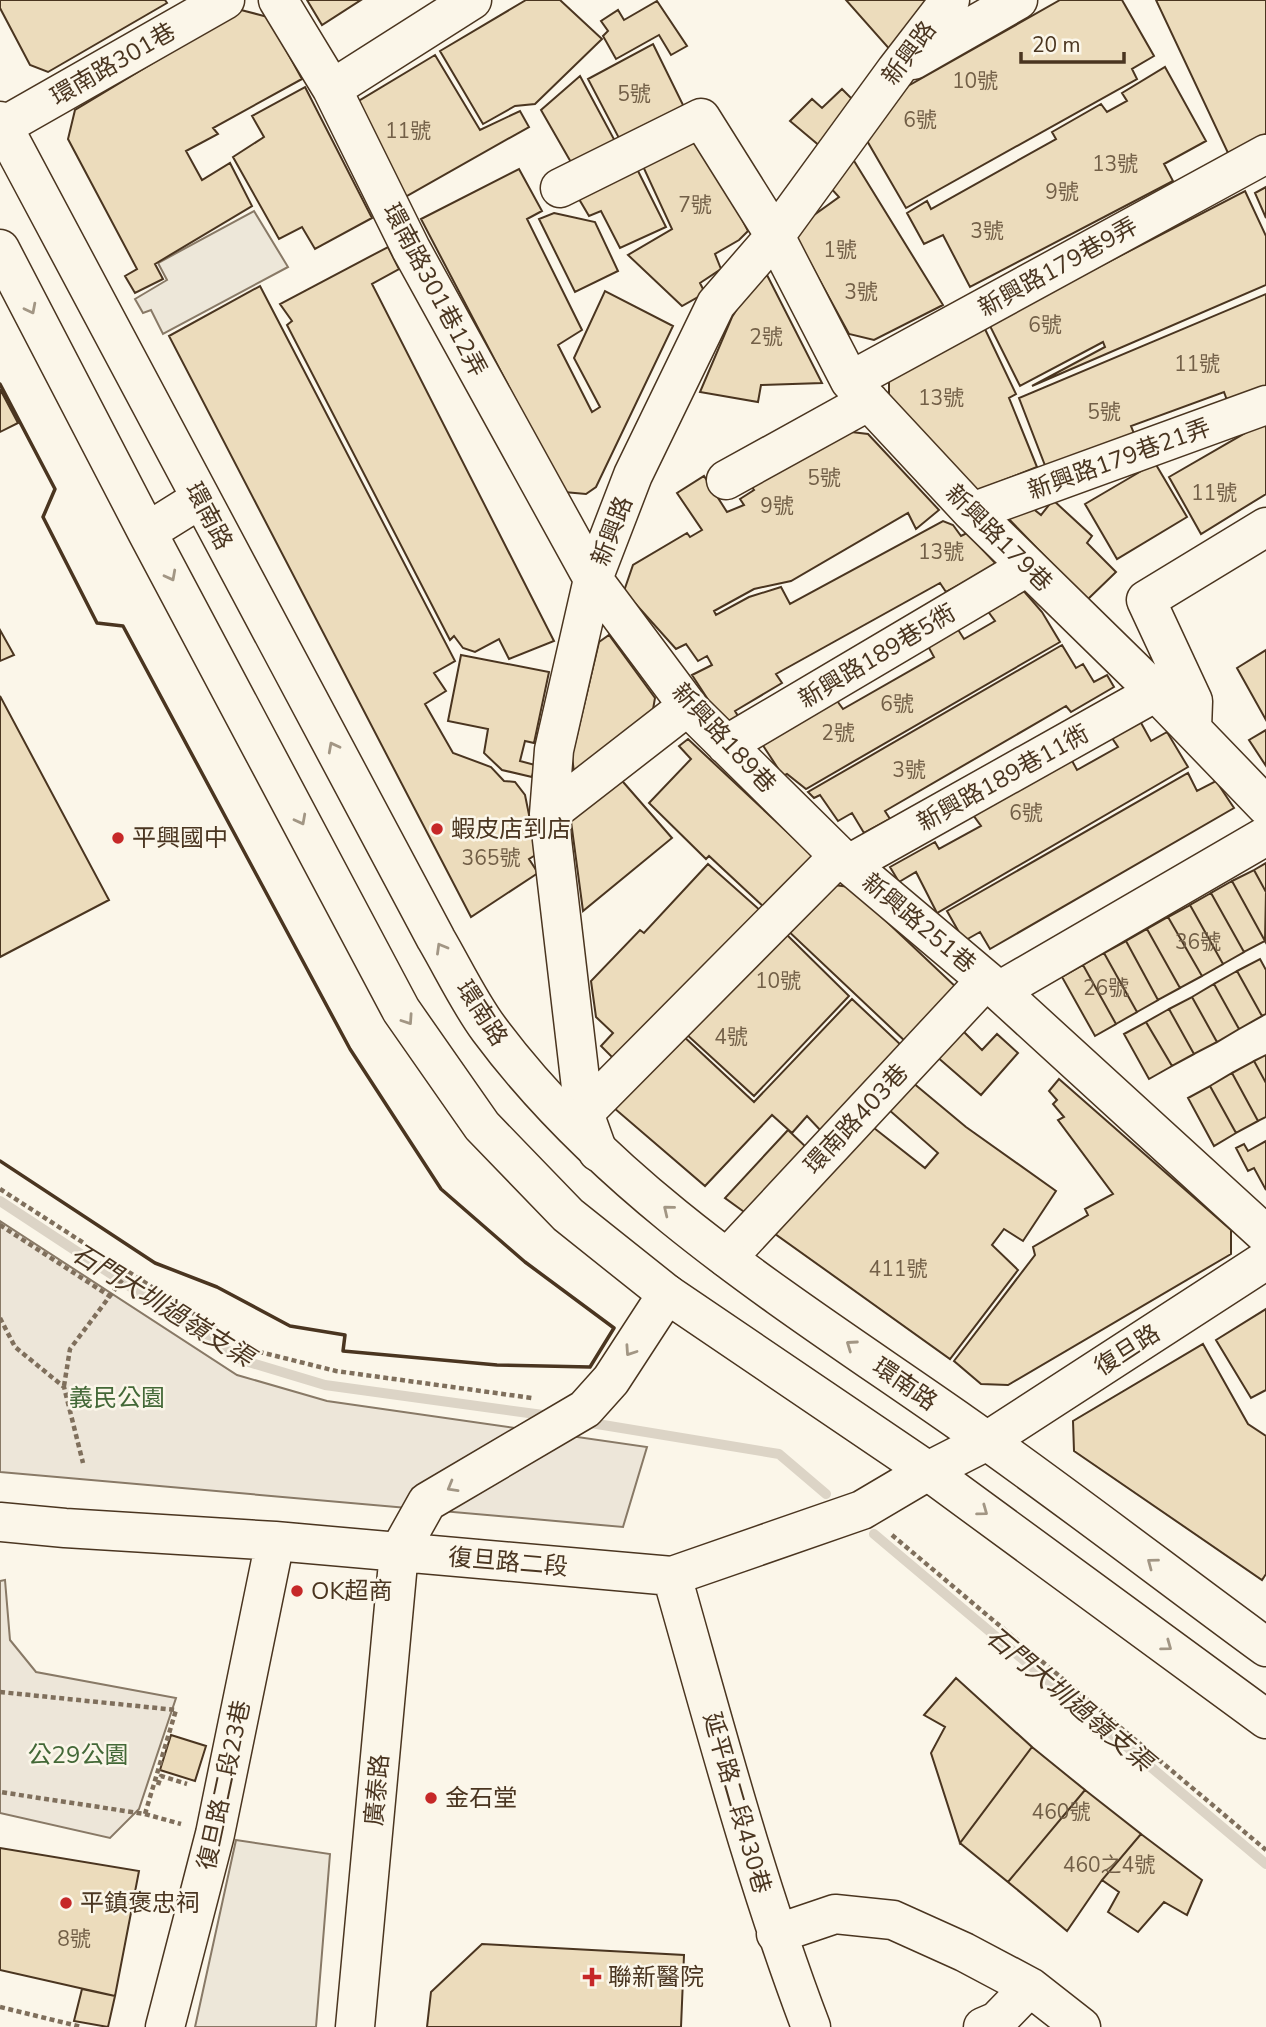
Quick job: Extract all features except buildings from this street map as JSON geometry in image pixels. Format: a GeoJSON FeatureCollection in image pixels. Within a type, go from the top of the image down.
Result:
{"type":"FeatureCollection","features":[{"type":"Feature","properties":{"kind":"main road","name":"環南路301巷"},"geometry":{"type":"LineString","coordinates":[[1,125],[225,0]]}},
{"type":"Feature","properties":{"kind":"main road","name":"環南路301巷12弄"},"geometry":{"type":"LineString","coordinates":[[278,0],[332,89],[411,248],[593,579]]}},
{"type":"Feature","properties":{"kind":"main road"},"geometry":{"type":"LineString","coordinates":[[332,89],[472,0]]}},
{"type":"Feature","properties":{"kind":"main road","name":"新興路"},"geometry":{"type":"LineString","coordinates":[[598,1152],[584,1113],[549,814],[554,750],[593,579],[633,475],[716,304],[775,236],[950,0]]}},
{"type":"Feature","properties":{"kind":"main road"},"geometry":{"type":"LineString","coordinates":[[896,70],[1018,0]]}},
{"type":"Feature","properties":{"kind":"main road","name":"新興路179巷"},"geometry":{"type":"LineString","coordinates":[[560,188],[701,118],[775,236],[860,391],[972,512],[1156,692],[1266,806]]}},
{"type":"Feature","properties":{"kind":"main road","name":"環南路"},"geometry":{"type":"LineString","coordinates":[[1,125],[423,914],[488,1028],[547,1099],[598,1152],[727,1258],[987,1441],[1266,1647]]}},
{"type":"Feature","properties":{"kind":"main road","name":"新興路179巷9弄"},"geometry":{"type":"LineString","coordinates":[[726,480],[860,391],[1266,154]]}},
{"type":"Feature","properties":{"kind":"main road"},"geometry":{"type":"LineString","coordinates":[[0,248],[147,532],[401,1010],[482,1126],[568,1215],[667,1294],[928,1471],[1266,1719]]}},
{"type":"Feature","properties":{"kind":"main road","name":"新興路179巷21弄"},"geometry":{"type":"LineString","coordinates":[[972,512],[1266,405]]}},
{"type":"Feature","properties":{"kind":"main road"},"geometry":{"type":"LineString","coordinates":[[147,532],[200,499]]}},
{"type":"Feature","properties":{"kind":"main road"},"geometry":{"type":"LineString","coordinates":[[1192,729],[1193,701],[1146,600],[1266,527]]}},
{"type":"Feature","properties":{"kind":"main road","name":"新興路189巷5衖"},"geometry":{"type":"LineString","coordinates":[[726,745],[1027,568]]}},
{"type":"Feature","properties":{"kind":"main road","name":"新興路189巷"},"geometry":{"type":"LineString","coordinates":[[593,579],[688,706],[844,860]]}},
{"type":"Feature","properties":{"kind":"main road","name":"新興路189巷11衖"},"geometry":{"type":"LineString","coordinates":[[844,860],[1156,692]]}},
{"type":"Feature","properties":{"kind":"main road"},"geometry":{"type":"LineString","coordinates":[[549,814],[688,706]]}},
{"type":"Feature","properties":{"kind":"main road","name":"環南路403巷"},"geometry":{"type":"LineString","coordinates":[[727,1258],[993,985],[1266,836]]}},
{"type":"Feature","properties":{"kind":"main road","name":"新興路251巷"},"geometry":{"type":"LineString","coordinates":[[584,1113],[844,860],[993,985],[1266,1235]]}},
{"type":"Feature","properties":{"kind":"main road","name":"復旦路"},"geometry":{"type":"LineString","coordinates":[[987,1441],[1266,1260]]}},
{"type":"Feature","properties":{"kind":"main road"},"geometry":{"type":"LineString","coordinates":[[399,1552],[427,1502],[585,1409],[611,1380],[667,1294]]}},
{"type":"Feature","properties":{"kind":"main road","name":"復旦路二段"},"geometry":{"type":"LineString","coordinates":[[0,1522],[275,1541],[672,1576],[862,1510],[928,1471],[987,1441]]}},
{"type":"Feature","properties":{"kind":"main road"},"geometry":{"type":"LineString","coordinates":[[0,1539],[65,1528]]}},
{"type":"Feature","properties":{"kind":"main road","name":"復旦路二段23巷"},"geometry":{"type":"LineString","coordinates":[[166,2027],[215,1833],[275,1541]]}},
{"type":"Feature","properties":{"kind":"main road","name":"廣泰路"},"geometry":{"type":"LineString","coordinates":[[355,2027],[399,1552]]}},
{"type":"Feature","properties":{"kind":"main road","name":"延平路二段430巷"},"geometry":{"type":"LineString","coordinates":[[672,1576],[776,1934],[811,2027]]}},
{"type":"Feature","properties":{"kind":"main road"},"geometry":{"type":"LineString","coordinates":[[776,1934],[835,1914],[893,1920],[964,1952],[1030,1987],[1081,2027]]}},
{"type":"Feature","properties":{"kind":"main road"},"geometry":{"type":"LineString","coordinates":[[983,2027],[998,2021],[1030,1987]]}},
{"type":"Feature","properties":{"kind":"path"},"geometry":{"type":"LineString","coordinates":[[0,1189],[127,1275],[248,1349],[336,1371],[538,1399]]}},
{"type":"Feature","properties":{"kind":"path"},"geometry":{"type":"LineString","coordinates":[[0,1225],[111,1297]]}},
{"type":"Feature","properties":{"kind":"path"},"geometry":{"type":"LineString","coordinates":[[83,1463],[64,1387],[70,1349],[127,1275]]}},
{"type":"Feature","properties":{"kind":"path"},"geometry":{"type":"LineString","coordinates":[[0,1318],[15,1347],[64,1387]]}},
{"type":"Feature","properties":{"kind":"path"},"geometry":{"type":"LineString","coordinates":[[862,1510],[1266,1850]]}},
{"type":"Feature","properties":{"kind":"path"},"geometry":{"type":"LineString","coordinates":[[0,1692],[176,1710],[145,1814],[0,1792]]}},
{"type":"Feature","properties":{"kind":"path"},"geometry":{"type":"LineString","coordinates":[[158,1785],[160,1776],[177,1778],[191,1785],[189,1793]]}},
{"type":"Feature","properties":{"kind":"path"},"geometry":{"type":"LineString","coordinates":[[0,2007],[82,2027]]}},
{"type":"Feature","properties":{"kind":"green space","name":"義民公園"},"geometry":{"type":"Polygon","coordinates":[[[0,1221],[237,1375],[327,1401],[647,1447],[623,1527],[0,1472],[0,1221]]]}},
{"type":"Feature","properties":{"kind":"green space","name":"公29公園"},"geometry":{"type":"Polygon","coordinates":[[[5,1580],[10,1640],[36,1672],[176,1698],[139,1809],[110,1838],[0,1813],[0,1581],[5,1580]]]}},
{"type":"Feature","properties":{"kind":"shaded area"},"geometry":{"type":"Polygon","coordinates":[[[254,211],[288,267],[163,334],[151,310],[143,313],[135,299],[167,280],[158,263],[254,211]]]}},
{"type":"Feature","properties":{"kind":"shaded area"},"geometry":{"type":"Polygon","coordinates":[[[236,1840],[330,1854],[316,2027],[195,2027],[236,1840]]]}},
{"type":"Feature","properties":{"kind":"waterway","name":"石門大圳過嶺支渠"},"geometry":{"type":"LineString","coordinates":[[0,1201],[242,1360],[325,1385],[543,1415]]}},
{"type":"Feature","properties":{"kind":"waterway","name":"石門大圳過嶺支渠"},"geometry":{"type":"LineString","coordinates":[[591,1423],[779,1454],[826,1494]]}},
{"type":"Feature","properties":{"kind":"waterway","name":"石門大圳過嶺支渠"},"geometry":{"type":"LineString","coordinates":[[874,1534],[1266,1864]]}},
{"type":"Feature","properties":{"kind":"wall"},"geometry":{"type":"LineString","coordinates":[[0,384],[55,489],[43,517],[97,623],[123,626],[350,1049],[441,1189],[525,1262],[614,1328],[590,1367],[497,1365],[343,1351],[345,1335],[290,1326],[217,1287],[155,1263],[0,1161]]}},
{"type":"Feature","properties":{"kind":"place","name":"蝦皮店到店"},"geometry":{"type":"Point","coordinates":[437,829]}},
{"type":"Feature","properties":{"kind":"place","name":"平興國中"},"geometry":{"type":"Point","coordinates":[118,838]}},
{"type":"Feature","properties":{"kind":"place","name":"OK超商"},"geometry":{"type":"Point","coordinates":[297,1591]}},
{"type":"Feature","properties":{"kind":"place","name":"金石堂"},"geometry":{"type":"Point","coordinates":[431,1798]}},
{"type":"Feature","properties":{"kind":"place","name":"平鎮褒忠祠"},"geometry":{"type":"Point","coordinates":[66,1903]}},
{"type":"Feature","properties":{"kind":"place","name":"聯新醫院"},"geometry":{"type":"Point","coordinates":[592,1977]}}]}
